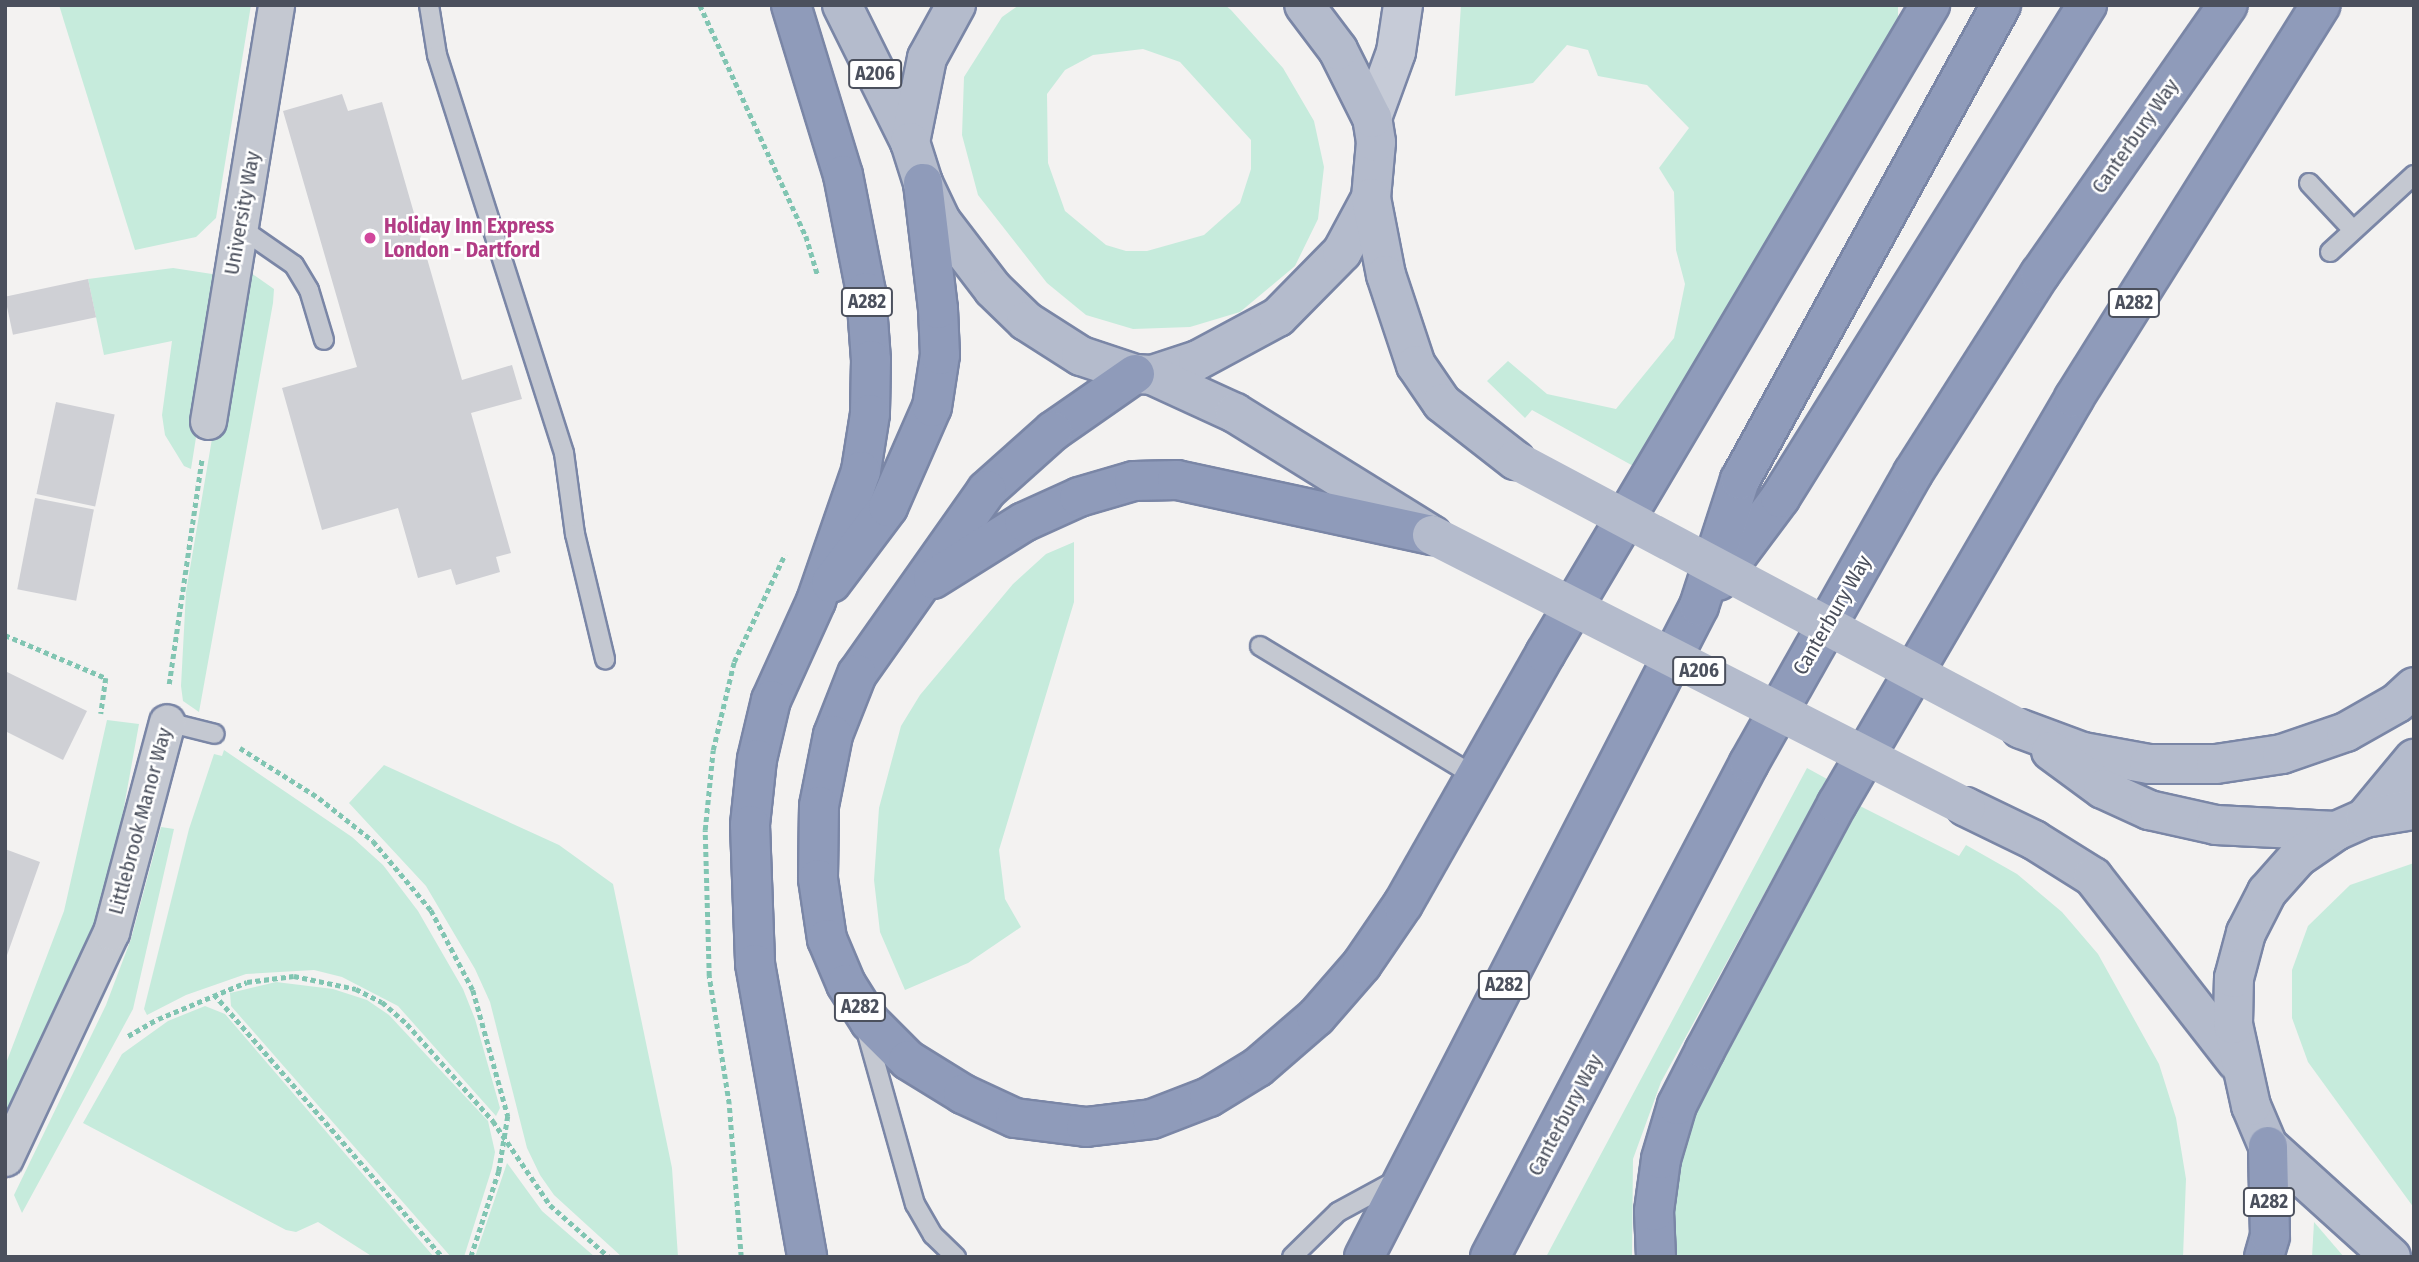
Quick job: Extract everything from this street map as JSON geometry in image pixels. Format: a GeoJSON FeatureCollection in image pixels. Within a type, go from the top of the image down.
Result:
{"type":"FeatureCollection","features":[{"type":"Feature","properties":{"kind":"highway","name":"A282"},"geometry":{"type":"LineString","coordinates":[[791,5],[843,175],[871,342],[871,396],[863,460],[816,601],[780,674],[766,722],[750,825],[749,880],[758,983],[807,1257]]}},
{"type":"Feature","properties":{"kind":"highway","name":"A282"},"geometry":{"type":"LineString","coordinates":[[1143,375],[1054,431],[987,490],[857,674],[840,711],[822,781],[817,855],[822,914],[832,954],[859,1006],[884,1038],[920,1069],[1015,1118],[1086,1127],[1152,1119],[1209,1097],[1258,1067],[1316,1017],[1362,964],[1403,904],[1475,776],[1930,5]]}},
{"type":"Feature","properties":{"kind":"highway","name":"A282"},"geometry":{"type":"LineString","coordinates":[[1364,1257],[1699,606],[1740,480],[2001,5]]}},
{"type":"Feature","properties":{"kind":"highway","name":"A282"},"geometry":{"type":"LineString","coordinates":[[1699,606],[1780,498],[2087,5]]}},
{"type":"Feature","properties":{"kind":"highway","name":"Canterbury Way"},"geometry":{"type":"LineString","coordinates":[[1490,1257],[1749,763],[1913,473],[2047,264],[2228,5]]}},
{"type":"Feature","properties":{"kind":"highway","name":"A282"},"geometry":{"type":"LineString","coordinates":[[1656,1257],[1654,1211],[1661,1159],[1677,1105],[1705,1050],[1837,804],[2061,421],[2321,5]]}},
{"type":"Feature","properties":{"kind":"highway","name":"A282"},"geometry":{"type":"LineString","coordinates":[[816,601],[888,507],[932,407],[940,355],[938,309],[922,183]]}},
{"type":"Feature","properties":{"kind":"highway","name":"A282"},"geometry":{"type":"LineString","coordinates":[[917,589],[1024,522],[1079,497],[1134,481],[1177,480],[1319,507],[1432,535]]}},
{"type":"Feature","properties":{"kind":"highway","name":"A282"},"geometry":{"type":"LineString","coordinates":[[2264,1257],[2270,1236],[2268,1146]]}},
{"type":"Feature","properties":{"kind":"main road","name":"A206"},"geometry":{"type":"LineString","coordinates":[[842,5],[910,142]]}},
{"type":"Feature","properties":{"kind":"main road"},"geometry":{"type":"LineString","coordinates":[[956,5],[927,58],[910,142],[922,183],[966,255],[1026,321],[1081,356],[1143,375],[1198,360],[1278,317],[1308,291],[1342,252],[1371,198]]}},
{"type":"Feature","properties":{"kind":"main road"},"geometry":{"type":"LineString","coordinates":[[1304,5],[1338,50],[1372,118],[1376,154],[1371,198],[1385,275],[1416,365],[1442,403],[1515,460],[2021,729],[2104,789],[2149,810],[2216,825],[2350,824],[2414,810]]}},
{"type":"Feature","properties":{"kind":"main road","name":"A206"},"geometry":{"type":"LineString","coordinates":[[1143,375],[1235,413],[1432,535],[2034,840],[2093,877],[2242,1069]]}},
{"type":"Feature","properties":{"kind":"main road"},"geometry":{"type":"LineString","coordinates":[[2021,729],[2084,752],[2136,761],[2216,764],[2283,754],[2346,732],[2397,703],[2414,687]]}},
{"type":"Feature","properties":{"kind":"main road"},"geometry":{"type":"LineString","coordinates":[[2391,1257],[2268,1146],[2242,1069],[2233,1024],[2234,978],[2246,933],[2267,892],[2298,857],[2350,824],[2414,759]]}},
{"type":"Feature","properties":{"kind":"street","name":"University Way"},"geometry":{"type":"LineString","coordinates":[[208,421],[242,229],[276,5]]}},
{"type":"Feature","properties":{"kind":"street"},"geometry":{"type":"LineString","coordinates":[[1372,118],[1396,52],[1403,5]]}},
{"type":"Feature","properties":{"kind":"street","name":"Littlebrook Manor Way"},"geometry":{"type":"LineString","coordinates":[[5,1158],[111,932],[167,722]]}},
{"type":"Feature","properties":{"kind":"lane"},"geometry":{"type":"LineString","coordinates":[[429,5],[437,55],[564,453],[575,534],[605,659]]}},
{"type":"Feature","properties":{"kind":"lane"},"geometry":{"type":"LineString","coordinates":[[2330,252],[2414,175]]}},
{"type":"Feature","properties":{"kind":"lane"},"geometry":{"type":"LineString","coordinates":[[2309,183],[2353,230]]}},
{"type":"Feature","properties":{"kind":"lane"},"geometry":{"type":"LineString","coordinates":[[242,229],[294,265],[309,290],[324,340]]}},
{"type":"Feature","properties":{"kind":"lane"},"geometry":{"type":"LineString","coordinates":[[1260,646],[1475,776]]}},
{"type":"Feature","properties":{"kind":"lane"},"geometry":{"type":"LineString","coordinates":[[167,722],[215,734]]}},
{"type":"Feature","properties":{"kind":"lane"},"geometry":{"type":"LineString","coordinates":[[859,1006],[915,1204],[933,1235],[956,1257]]}},
{"type":"Feature","properties":{"kind":"lane"},"geometry":{"type":"LineString","coordinates":[[1292,1257],[1338,1212],[1406,1175]]}},
{"type":"Feature","properties":{"kind":"path"},"geometry":{"type":"LineString","coordinates":[[700,5],[806,236],[820,283]]}},
{"type":"Feature","properties":{"kind":"path","name":"Littlebrook Manor Way"},"geometry":{"type":"LineString","coordinates":[[167,722],[175,624],[208,421]]}},
{"type":"Feature","properties":{"kind":"path"},"geometry":{"type":"LineString","coordinates":[[741,1257],[729,1104],[709,976],[705,830],[713,750],[734,662],[787,550]]}},
{"type":"Feature","properties":{"kind":"path"},"geometry":{"type":"LineString","coordinates":[[5,635],[106,678],[102,714]]}},
{"type":"Feature","properties":{"kind":"path"},"geometry":{"type":"LineString","coordinates":[[215,734],[319,798],[373,841],[431,910],[473,990],[489,1037],[508,1116],[507,1139],[471,1257]]}},
{"type":"Feature","properties":{"kind":"path"},"geometry":{"type":"LineString","coordinates":[[128,1036],[214,994],[247,982],[294,976],[356,989],[382,1002],[407,1024],[507,1139],[550,1205],[609,1257]]}},
{"type":"Feature","properties":{"kind":"path"},"geometry":{"type":"LineString","coordinates":[[214,994],[443,1257]]}},
{"type":"Feature","properties":{"kind":"green space"},"geometry":{"type":"Polygon","coordinates":[[[59,5],[251,5],[216,218],[196,237],[135,250],[59,5]]]}},
{"type":"Feature","properties":{"kind":"green space"},"geometry":{"type":"Polygon","coordinates":[[[1019,5],[1225,5],[1231,10],[1283,68],[1314,121],[1324,167],[1318,219],[1295,266],[1240,312],[1190,327],[1133,329],[1086,315],[1047,283],[978,195],[962,135],[964,77],[1002,17],[1019,5]],[[1143,49],[1093,55],[1065,70],[1047,94],[1048,163],[1065,211],[1106,245],[1126,251],[1147,251],[1204,235],[1240,203],[1251,169],[1251,140],[1180,62],[1143,49]]]}},
{"type":"Feature","properties":{"kind":"green space"},"geometry":{"type":"Polygon","coordinates":[[[1461,5],[1898,5],[1898,29],[1635,467],[1532,410],[1525,418],[1487,381],[1508,361],[1547,394],[1616,409],[1674,338],[1685,284],[1676,250],[1674,192],[1659,168],[1689,128],[1647,85],[1598,76],[1588,50],[1567,45],[1533,83],[1455,96],[1461,5]]]}},
{"type":"Feature","properties":{"kind":"green space"},"geometry":{"type":"Polygon","coordinates":[[[173,268],[212,274],[221,280],[191,469],[184,466],[165,435],[162,415],[172,341],[104,355],[88,279],[173,268]]]}},
{"type":"Feature","properties":{"kind":"green space"},"geometry":{"type":"Polygon","coordinates":[[[251,273],[274,289],[273,303],[199,712],[183,701],[181,686],[186,592],[215,421],[226,422],[243,319],[237,296],[241,277],[251,273]]]}},
{"type":"Feature","properties":{"kind":"green space"},"geometry":{"type":"Polygon","coordinates":[[[1074,542],[1074,602],[999,850],[1005,899],[1021,927],[968,963],[905,990],[880,932],[874,880],[879,808],[901,726],[920,695],[1013,584],[1046,554],[1074,542]]]}},
{"type":"Feature","properties":{"kind":"green space"},"geometry":{"type":"Polygon","coordinates":[[[107,720],[139,724],[114,862],[93,935],[5,1131],[5,1066],[64,911],[107,720]]]}},
{"type":"Feature","properties":{"kind":"green space"},"geometry":{"type":"Polygon","coordinates":[[[224,750],[352,837],[383,865],[418,911],[463,989],[475,1019],[500,1108],[496,1116],[398,1006],[342,977],[314,970],[246,974],[186,995],[147,1015],[144,1009],[189,829],[214,754],[222,756],[224,750]]]}},
{"type":"Feature","properties":{"kind":"green space"},"geometry":{"type":"Polygon","coordinates":[[[384,765],[559,845],[613,884],[672,1168],[678,1257],[622,1257],[554,1195],[540,1175],[527,1148],[490,1002],[475,969],[426,886],[349,803],[384,765]]]}},
{"type":"Feature","properties":{"kind":"green space"},"geometry":{"type":"Polygon","coordinates":[[[1807,768],[1827,779],[1661,1082],[1633,1159],[1632,1257],[1546,1257],[1807,768]]]}},
{"type":"Feature","properties":{"kind":"green space"},"geometry":{"type":"Polygon","coordinates":[[[1856,804],[1959,856],[1966,845],[2017,874],[2062,912],[2098,954],[2159,1064],[2176,1118],[2186,1179],[2183,1257],[1676,1257],[1672,1219],[1682,1144],[1696,1100],[1856,804]]]}},
{"type":"Feature","properties":{"kind":"green space"},"geometry":{"type":"Polygon","coordinates":[[[161,827],[174,829],[133,1009],[22,1213],[14,1195],[106,1005],[131,939],[161,827]]]}},
{"type":"Feature","properties":{"kind":"green space"},"geometry":{"type":"Polygon","coordinates":[[[2414,863],[2414,1208],[2308,1062],[2292,1018],[2292,970],[2308,926],[2350,885],[2414,863]]]}},
{"type":"Feature","properties":{"kind":"green space"},"geometry":{"type":"Polygon","coordinates":[[[276,982],[333,989],[367,1000],[389,1015],[488,1121],[495,1152],[464,1257],[451,1257],[231,1006],[230,993],[276,982]]]}},
{"type":"Feature","properties":{"kind":"green space"},"geometry":{"type":"Polygon","coordinates":[[[205,1006],[225,1014],[434,1257],[373,1257],[318,1222],[296,1232],[286,1230],[83,1123],[122,1054],[168,1021],[205,1006]]]}},
{"type":"Feature","properties":{"kind":"green space"},"geometry":{"type":"Polygon","coordinates":[[[507,1163],[542,1211],[595,1257],[475,1257],[507,1163]]]}},
{"type":"Feature","properties":{"kind":"green space"},"geometry":{"type":"Polygon","coordinates":[[[2314,1222],[2344,1257],[2312,1257],[2314,1222]]]}},
{"type":"Feature","properties":{"kind":"building","name":"Holiday Inn Express London - Dartford"},"geometry":{"type":"Polygon","coordinates":[[[342,94],[348,111],[382,102],[462,380],[512,365],[522,399],[471,413],[511,553],[496,557],[500,572],[456,585],[451,569],[418,578],[398,508],[322,530],[282,388],[357,367],[283,111],[342,94]]]}},
{"type":"Feature","properties":{"kind":"building"},"geometry":{"type":"Polygon","coordinates":[[[88,279],[96,317],[13,335],[5,297],[88,279]]]}},
{"type":"Feature","properties":{"kind":"building"},"geometry":{"type":"Polygon","coordinates":[[[56,402],[115,414],[95,506],[36,494],[56,402]]]}},
{"type":"Feature","properties":{"kind":"building"},"geometry":{"type":"Polygon","coordinates":[[[35,498],[94,509],[76,601],[17,589],[35,498]]]}},
{"type":"Feature","properties":{"kind":"building"},"geometry":{"type":"Polygon","coordinates":[[[5,671],[87,711],[63,760],[5,731],[5,671]]]}},
{"type":"Feature","properties":{"kind":"building"},"geometry":{"type":"Polygon","coordinates":[[[5,849],[40,862],[6,958],[5,958],[5,849]]]}},
{"type":"Feature","properties":{"kind":"place","name":"Holiday Inn Express London - Dartford"},"geometry":{"type":"Point","coordinates":[370,238]}}]}
